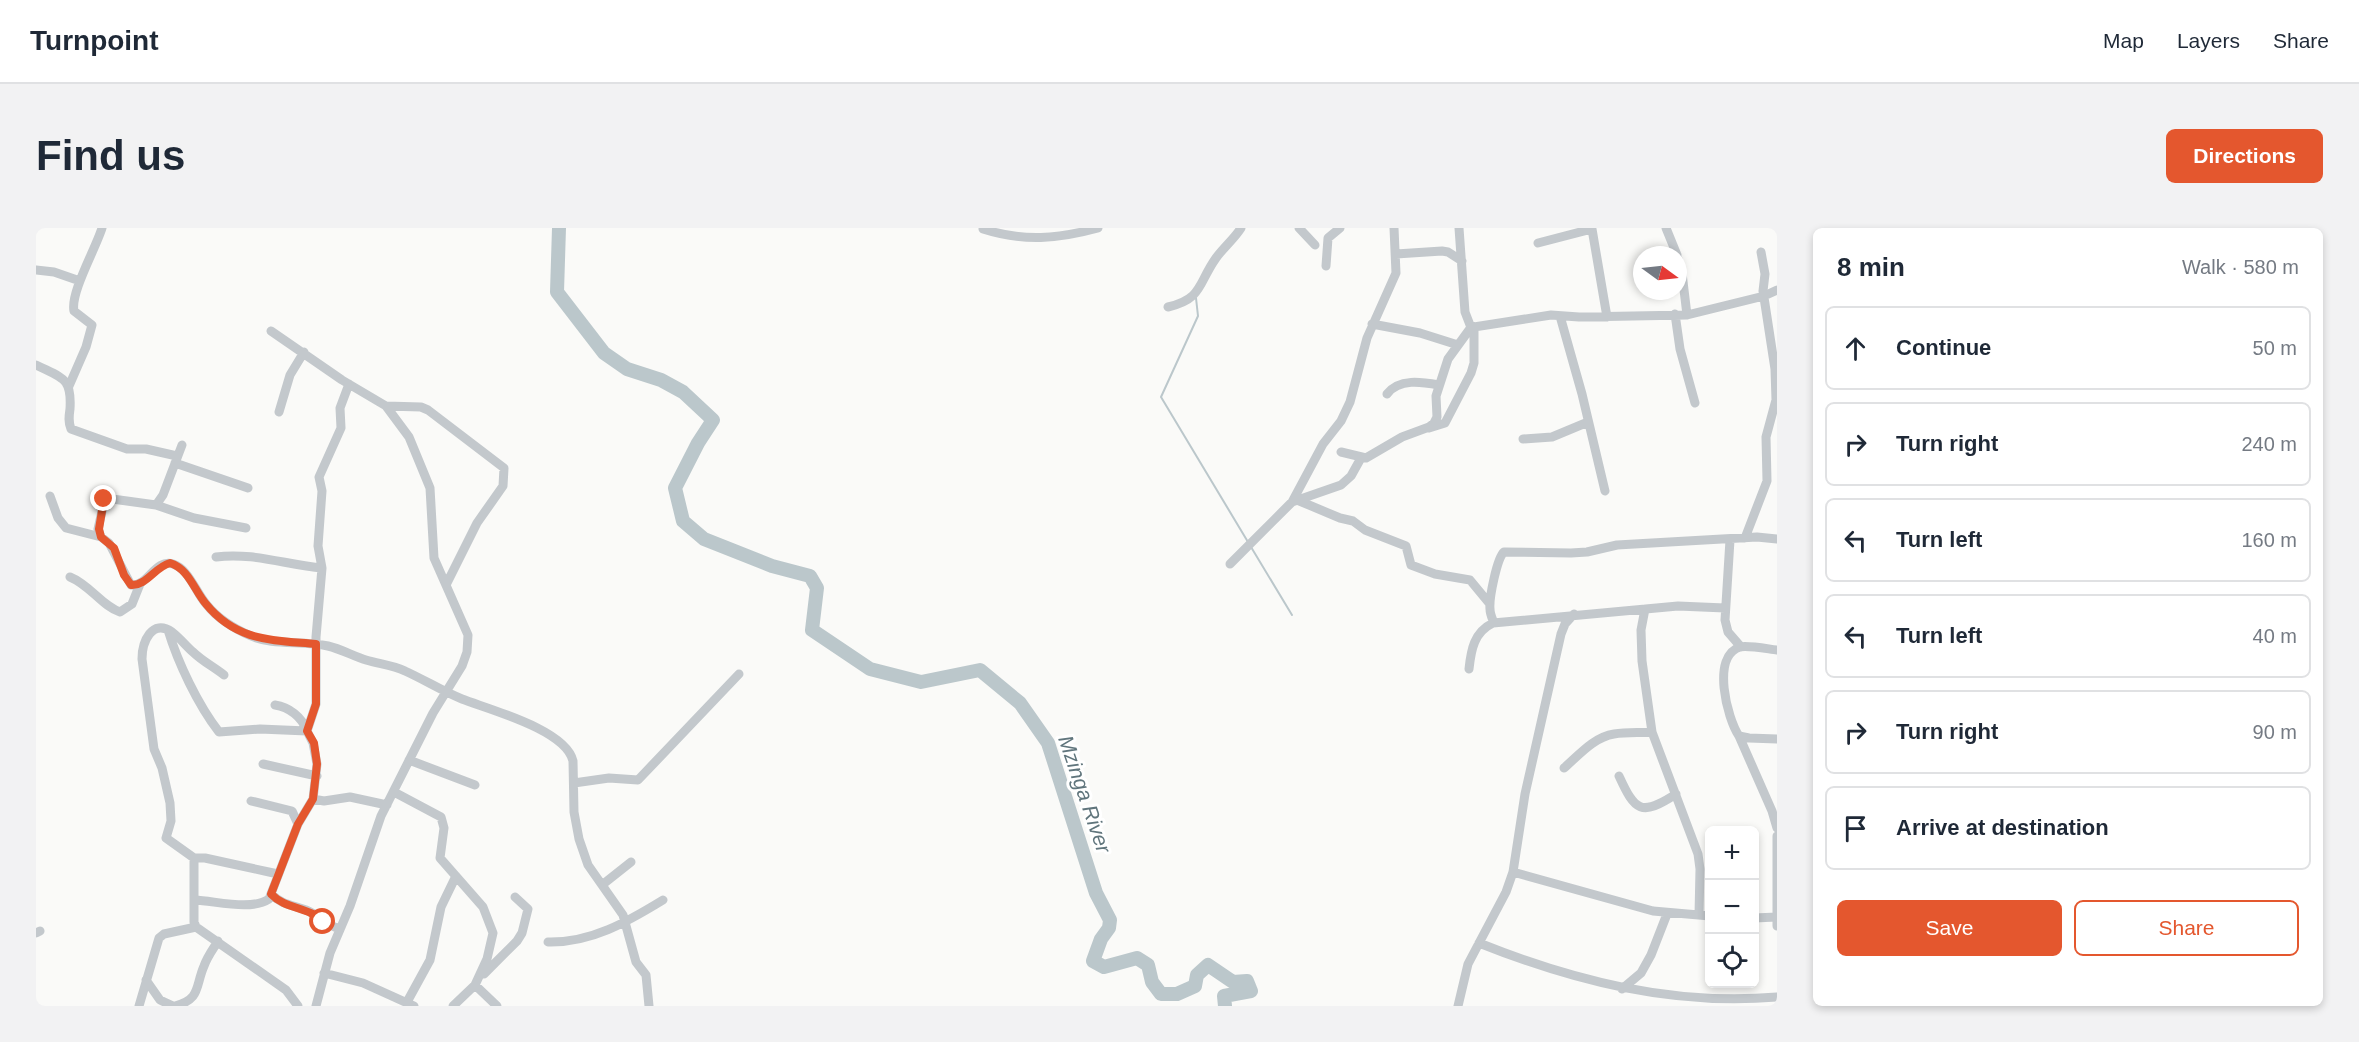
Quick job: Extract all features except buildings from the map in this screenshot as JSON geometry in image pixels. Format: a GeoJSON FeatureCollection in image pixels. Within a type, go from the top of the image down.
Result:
{"type":"FeatureCollection","features":[{"type":"Feature","properties":{"kind":"street"},"geometry":{"type":"LineString","coordinates":[[69,386],[92,331],[92,325],[74,311],[73,305],[80,281],[102,228]]}},
{"type":"Feature","properties":{"kind":"street"},"geometry":{"type":"LineString","coordinates":[[983,229],[1022,238],[1040,238],[1073,236],[1098,228]]}},
{"type":"Feature","properties":{"kind":"street"},"geometry":{"type":"LineString","coordinates":[[1168,307],[1185,303],[1198,291],[1214,261],[1241,228]]}},
{"type":"Feature","properties":{"kind":"street"},"geometry":{"type":"LineString","coordinates":[[1299,228],[1315,245]]}},
{"type":"Feature","properties":{"kind":"street"},"geometry":{"type":"LineString","coordinates":[[1326,266],[1328,238],[1340,228]]}},
{"type":"Feature","properties":{"kind":"street"},"geometry":{"type":"LineString","coordinates":[[1230,564],[1295,501],[1323,444],[1346,411],[1372,324],[1394,280],[1397,265],[1394,228]]}},
{"type":"Feature","properties":{"kind":"street"},"geometry":{"type":"LineString","coordinates":[[1423,429],[1441,426],[1445,423],[1474,363],[1473,327],[1466,312],[1459,228]]}},
{"type":"Feature","properties":{"kind":"street"},"geometry":{"type":"LineString","coordinates":[[1666,228],[1673,246]]}},
{"type":"Feature","properties":{"kind":"street"},"geometry":{"type":"LineString","coordinates":[[1539,243],[1592,230],[1607,316]]}},
{"type":"Feature","properties":{"kind":"street"},"geometry":{"type":"LineString","coordinates":[[1396,254],[1442,251],[1462,261]]}},
{"type":"Feature","properties":{"kind":"street"},"geometry":{"type":"LineString","coordinates":[[1746,538],[1767,481],[1766,437],[1776,400],[1775,369],[1764,296],[1765,274],[1761,252]]}},
{"type":"Feature","properties":{"kind":"street"},"geometry":{"type":"LineString","coordinates":[[36,270],[54,272],[80,281]]}},
{"type":"Feature","properties":{"kind":"street"},"geometry":{"type":"LineString","coordinates":[[1341,452],[1366,458],[1402,437],[1429,427],[1437,417],[1435,401],[1448,359],[1473,327],[1533,316],[1688,315],[1764,296],[1777,290]]}},
{"type":"Feature","properties":{"kind":"street"},"geometry":{"type":"LineString","coordinates":[[1686,300],[1688,315]]}},
{"type":"Feature","properties":{"kind":"street"},"geometry":{"type":"LineString","coordinates":[[1675,314],[1680,349],[1695,403]]}},
{"type":"Feature","properties":{"kind":"street"},"geometry":{"type":"LineString","coordinates":[[1560,316],[1605,491]]}},
{"type":"Feature","properties":{"kind":"street"},"geometry":{"type":"LineString","coordinates":[[1372,324],[1420,333],[1458,345]]}},
{"type":"Feature","properties":{"kind":"street"},"geometry":{"type":"LineString","coordinates":[[271,331],[386,406],[409,437],[430,488],[434,558],[468,635],[466,656],[409,759],[387,806],[339,929],[316,1006]]}},
{"type":"Feature","properties":{"kind":"street"},"geometry":{"type":"LineString","coordinates":[[279,412],[290,375],[304,352]]}},
{"type":"Feature","properties":{"kind":"street"},"geometry":{"type":"LineString","coordinates":[[36,365],[64,378],[69,386],[71,429],[127,449],[146,449],[248,488]]}},
{"type":"Feature","properties":{"kind":"street"},"geometry":{"type":"LineString","coordinates":[[307,731],[316,704],[316,644],[322,568],[318,546],[322,491],[319,477],[341,428],[340,408],[349,384]]}},
{"type":"Feature","properties":{"kind":"street"},"geometry":{"type":"LineString","coordinates":[[1387,394],[1393,386],[1404,384],[1439,385]]}},
{"type":"Feature","properties":{"kind":"street"},"geometry":{"type":"LineString","coordinates":[[386,406],[421,407],[428,410],[504,468],[503,486],[477,523],[446,585]]}},
{"type":"Feature","properties":{"kind":"street"},"geometry":{"type":"LineString","coordinates":[[1523,438],[1552,437],[1588,422]]}},
{"type":"Feature","properties":{"kind":"street"},"geometry":{"type":"LineString","coordinates":[[156,505],[163,495],[182,445]]}},
{"type":"Feature","properties":{"kind":"street"},"geometry":{"type":"LineString","coordinates":[[1295,501],[1341,485],[1351,476],[1361,458]]}},
{"type":"Feature","properties":{"kind":"street"},"geometry":{"type":"LineString","coordinates":[[50,496],[58,518],[66,528],[101,537],[114,548],[129,584],[136,586],[140,584],[160,566],[170,563],[186,573],[206,604],[228,624],[261,639],[316,644],[404,670],[445,692],[515,718],[558,739],[572,754],[574,812],[579,839],[588,865],[626,923],[636,962],[646,975],[648,982],[649,1006]]}},
{"type":"Feature","properties":{"kind":"street"},"geometry":{"type":"LineString","coordinates":[[101,537],[99,529],[105,498],[156,505],[194,518],[246,528]]}},
{"type":"Feature","properties":{"kind":"street"},"geometry":{"type":"LineString","coordinates":[[1295,501],[1353,521],[1365,530],[1408,546],[1412,565],[1435,574],[1473,582],[1488,581],[1495,575]]}},
{"type":"Feature","properties":{"kind":"street"},"geometry":{"type":"LineString","coordinates":[[1494,623],[1490,613],[1490,603],[1500,556],[1504,552],[1571,553],[1617,545],[1746,538],[1777,539]]}},
{"type":"Feature","properties":{"kind":"street"},"geometry":{"type":"LineString","coordinates":[[1730,540],[1725,608],[1728,632],[1724,688],[1731,720],[1772,811],[1777,828]]}},
{"type":"Feature","properties":{"kind":"street"},"geometry":{"type":"LineString","coordinates":[[216,557],[248,556],[322,568]]}},
{"type":"Feature","properties":{"kind":"street"},"geometry":{"type":"LineString","coordinates":[[70,577],[82,582],[114,610],[120,612],[132,604],[140,584]]}},
{"type":"Feature","properties":{"kind":"street"},"geometry":{"type":"LineString","coordinates":[[1473,582],[1490,603]]}},
{"type":"Feature","properties":{"kind":"street"},"geometry":{"type":"LineString","coordinates":[[1469,669],[1471,651],[1475,641],[1484,629],[1494,623],[1678,606],[1725,608]]}},
{"type":"Feature","properties":{"kind":"street"},"geometry":{"type":"LineString","coordinates":[[1645,609],[1641,630],[1642,660],[1652,732],[1698,854],[1699,915]]}},
{"type":"Feature","properties":{"kind":"street"},"geometry":{"type":"LineString","coordinates":[[1458,1006],[1468,964],[1506,892],[1513,872],[1525,794],[1561,634],[1565,624],[1574,614]]}},
{"type":"Feature","properties":{"kind":"street"},"geometry":{"type":"LineString","coordinates":[[224,675],[197,656],[168,630],[162,629],[148,634],[142,647],[154,749],[162,768],[170,803],[171,821],[166,838],[194,858],[205,858],[278,874]]}},
{"type":"Feature","properties":{"kind":"street"},"geometry":{"type":"LineString","coordinates":[[168,630],[182,669],[219,732],[270,729],[307,731]]}},
{"type":"Feature","properties":{"kind":"street"},"geometry":{"type":"LineString","coordinates":[[1728,632],[1741,646],[1777,650]]}},
{"type":"Feature","properties":{"kind":"street"},"geometry":{"type":"LineString","coordinates":[[1724,663],[1730,654],[1741,646]]}},
{"type":"Feature","properties":{"kind":"street"},"geometry":{"type":"LineString","coordinates":[[574,783],[609,778],[638,780],[739,674]]}},
{"type":"Feature","properties":{"kind":"street"},"geometry":{"type":"LineString","coordinates":[[195,900],[261,903],[271,894],[298,824],[313,799],[317,776],[315,752],[305,724],[291,711],[275,705]]}},
{"type":"Feature","properties":{"kind":"street"},"geometry":{"type":"LineString","coordinates":[[1564,768],[1586,747],[1599,739],[1614,734],[1652,732]]}},
{"type":"Feature","properties":{"kind":"street"},"geometry":{"type":"LineString","coordinates":[[1739,736],[1777,739]]}},
{"type":"Feature","properties":{"kind":"street"},"geometry":{"type":"LineString","coordinates":[[409,759],[475,785]]}},
{"type":"Feature","properties":{"kind":"street"},"geometry":{"type":"LineString","coordinates":[[263,764],[317,776]]}},
{"type":"Feature","properties":{"kind":"street"},"geometry":{"type":"LineString","coordinates":[[1618,776],[1630,799],[1635,806],[1640,808],[1658,805],[1676,794]]}},
{"type":"Feature","properties":{"kind":"street"},"geometry":{"type":"LineString","coordinates":[[394,792],[441,817],[444,828],[440,858],[483,907],[493,933],[487,959],[476,982]]}},
{"type":"Feature","properties":{"kind":"street"},"geometry":{"type":"LineString","coordinates":[[313,799],[324,801],[350,797],[387,806]]}},
{"type":"Feature","properties":{"kind":"street"},"geometry":{"type":"LineString","coordinates":[[251,801],[292,811],[298,824]]}},
{"type":"Feature","properties":{"kind":"street"},"geometry":{"type":"LineString","coordinates":[[1777,836],[1777,926]]}},
{"type":"Feature","properties":{"kind":"street"},"geometry":{"type":"LineString","coordinates":[[194,858],[194,922],[196,927],[286,990],[294,1004]]}},
{"type":"Feature","properties":{"kind":"street"},"geometry":{"type":"LineString","coordinates":[[602,885],[631,862]]}},
{"type":"Feature","properties":{"kind":"street"},"geometry":{"type":"LineString","coordinates":[[1513,872],[1667,914],[1705,916]]}},
{"type":"Feature","properties":{"kind":"street"},"geometry":{"type":"LineString","coordinates":[[324,973],[363,983],[410,1004],[430,960],[441,907],[456,876]]}},
{"type":"Feature","properties":{"kind":"street"},"geometry":{"type":"LineString","coordinates":[[271,894],[283,903],[305,909],[326,924],[339,929]]}},
{"type":"Feature","properties":{"kind":"street"},"geometry":{"type":"LineString","coordinates":[[453,1006],[522,933],[528,909],[516,897]]}},
{"type":"Feature","properties":{"kind":"street"},"geometry":{"type":"LineString","coordinates":[[548,942],[597,935],[626,923],[663,900]]}},
{"type":"Feature","properties":{"kind":"street"},"geometry":{"type":"LineString","coordinates":[[1622,989],[1641,972],[1646,964],[1667,914]]}},
{"type":"Feature","properties":{"kind":"street"},"geometry":{"type":"LineString","coordinates":[[1759,918],[1777,917]]}},
{"type":"Feature","properties":{"kind":"street"},"geometry":{"type":"LineString","coordinates":[[139,1006],[159,938],[164,934],[196,927]]}},
{"type":"Feature","properties":{"kind":"street"},"geometry":{"type":"LineString","coordinates":[[146,980],[160,1000],[174,1006],[188,1003],[195,995],[203,966],[218,941]]}},
{"type":"Feature","properties":{"kind":"street"},"geometry":{"type":"LineString","coordinates":[[1479,943],[1557,973],[1622,989],[1686,999],[1750,1001],[1777,997]]}},
{"type":"Feature","properties":{"kind":"street"},"geometry":{"type":"LineString","coordinates":[[476,982],[497,1006]]}},
{"type":"Feature","properties":{"kind":"waterway","name":"Mzinga River"},"geometry":{"type":"LineString","coordinates":[[559,228],[557,292],[604,353],[627,369],[661,380],[683,392],[713,420],[698,443],[675,488],[683,521],[704,539],[772,566],[810,576],[817,588],[812,630],[870,669],[921,682],[980,670],[1020,703],[1048,743],[1096,893],[1110,920],[1109,928],[1101,939],[1093,961],[1104,967],[1137,958],[1148,965],[1152,982],[1161,994],[1177,994],[1195,986],[1197,975],[1208,965],[1233,982],[1247,981],[1251,991],[1224,996],[1225,1006]]}},
{"type":"Feature","properties":{"kind":"waterway"},"geometry":{"type":"LineString","coordinates":[[1196,298],[1198,316],[1161,397],[1248,542]]}},
{"type":"Feature","properties":{"kind":"waterway"},"geometry":{"type":"LineString","coordinates":[[1251,547],[1292,615]]}},
{"type":"Feature","properties":{"kind":"route"},"geometry":{"type":"LineString","coordinates":[[104,499],[99,529],[101,537],[114,548],[129,584],[136,586],[140,584],[160,566],[170,563],[186,573],[210,609],[228,624],[250,636],[261,639],[316,644],[316,704],[307,731],[314,743],[317,764],[313,799],[298,824],[271,894],[277,901],[305,909],[323,922]]}}]}
